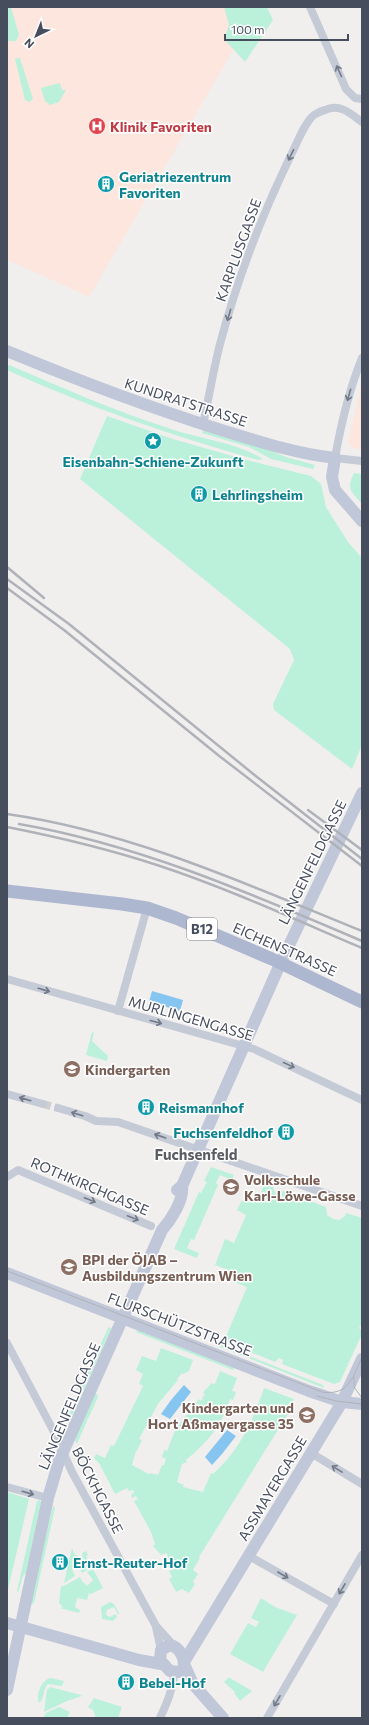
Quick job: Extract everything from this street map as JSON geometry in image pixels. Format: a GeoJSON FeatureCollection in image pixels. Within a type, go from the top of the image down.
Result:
{"type":"FeatureCollection","features":[{"type":"Feature","properties":{"kind":"main road","name":"EICHENSTRASSE"},"geometry":{"type":"LineString","coordinates":[[7,891],[147,908],[176,918],[280,962],[362,1002]]}},
{"type":"Feature","properties":{"kind":"street"},"geometry":{"type":"LineString","coordinates":[[310,7],[346,89],[355,98],[362,100]]}},
{"type":"Feature","properties":{"kind":"street","name":"KARPLUSGASSE"},"geometry":{"type":"LineString","coordinates":[[203,424],[222,338],[237,286],[263,216],[309,120],[314,114],[335,106],[346,110],[362,122]]}},
{"type":"Feature","properties":{"kind":"street","name":"KUNDRATSTRASSE"},"geometry":{"type":"LineString","coordinates":[[7,351],[110,393],[290,451],[362,461]]}},
{"type":"Feature","properties":{"kind":"street"},"geometry":{"type":"LineString","coordinates":[[362,358],[354,378],[348,400],[332,477],[335,490],[362,521]]}},
{"type":"Feature","properties":{"kind":"street","name":"LÄNGENFELDGASSE"},"geometry":{"type":"LineString","coordinates":[[7,1690],[12,1651],[21,1627],[48,1498],[63,1451],[123,1318],[156,1228],[163,1220],[177,1190],[182,1186],[280,962],[362,793]]}},
{"type":"Feature","properties":{"kind":"street"},"geometry":{"type":"LineString","coordinates":[[118,1011],[147,908]]}},
{"type":"Feature","properties":{"kind":"street","name":"MURLINGENGASSE"},"geometry":{"type":"LineString","coordinates":[[7,979],[254,1049],[362,1100]]}},
{"type":"Feature","properties":{"kind":"street"},"geometry":{"type":"LineString","coordinates":[[7,1094],[43,1104]]}},
{"type":"Feature","properties":{"kind":"street"},"geometry":{"type":"LineString","coordinates":[[58,1108],[96,1121],[118,1122],[362,1206]]}},
{"type":"Feature","properties":{"kind":"street","name":"ROTHKIRCHGASSE"},"geometry":{"type":"LineString","coordinates":[[7,1177],[18,1170],[156,1228]]}},
{"type":"Feature","properties":{"kind":"street","name":"FLURSCHÜTZSTRASSE"},"geometry":{"type":"LineString","coordinates":[[7,1273],[342,1402],[362,1404]]}},
{"type":"Feature","properties":{"kind":"street","name":"BÖCKHGASSE"},"geometry":{"type":"LineString","coordinates":[[7,1343],[53,1430],[72,1472],[156,1626],[175,1647]]}},
{"type":"Feature","properties":{"kind":"street","name":"ASSMAYERGASSE"},"geometry":{"type":"LineString","coordinates":[[160,1718],[169,1698],[173,1682],[180,1668],[204,1631],[342,1402],[362,1359]]}},
{"type":"Feature","properties":{"kind":"street"},"geometry":{"type":"LineString","coordinates":[[311,1453],[362,1484]]}},
{"type":"Feature","properties":{"kind":"street"},"geometry":{"type":"LineString","coordinates":[[7,1487],[48,1498]]}},
{"type":"Feature","properties":{"kind":"street"},"geometry":{"type":"LineString","coordinates":[[249,1556],[334,1604]]}},
{"type":"Feature","properties":{"kind":"street"},"geometry":{"type":"LineString","coordinates":[[267,1718],[362,1556]]}},
{"type":"Feature","properties":{"kind":"street"},"geometry":{"type":"LineString","coordinates":[[7,1623],[21,1627]]}},
{"type":"Feature","properties":{"kind":"street","name":"BÖCKHGASSE"},"geometry":{"type":"LineString","coordinates":[[156,1626],[161,1655]]}},
{"type":"Feature","properties":{"kind":"street","name":"ASSMAYERGASSE"},"geometry":{"type":"LineString","coordinates":[[21,1627],[139,1660],[161,1655],[167,1646],[175,1647],[194,1639],[204,1631]]}},
{"type":"Feature","properties":{"kind":"street"},"geometry":{"type":"LineString","coordinates":[[175,1647],[180,1668]]}},
{"type":"Feature","properties":{"kind":"street"},"geometry":{"type":"LineString","coordinates":[[161,1655],[180,1668],[223,1718]]}},
{"type":"Feature","properties":{"kind":"shaded area","name":"Klinik Favoriten"},"geometry":{"type":"Polygon","coordinates":[[[7,7],[249,7],[242,35],[89,297],[8,260],[7,262],[7,7]]]}},
{"type":"Feature","properties":{"kind":"shaded area"},"geometry":{"type":"Polygon","coordinates":[[[362,382],[362,450],[352,448],[348,442],[362,382]]]}},
{"type":"Feature","properties":{"kind":"green space"},"geometry":{"type":"Polygon","coordinates":[[[7,7],[11,7],[19,35],[16,41],[7,41],[7,7]]]}},
{"type":"Feature","properties":{"kind":"green space"},"geometry":{"type":"Polygon","coordinates":[[[224,7],[267,7],[273,20],[245,62],[224,39],[229,25],[224,7]]]}},
{"type":"Feature","properties":{"kind":"green space"},"geometry":{"type":"Polygon","coordinates":[[[20,58],[33,99],[29,102],[25,100],[15,59],[20,58]]]}},
{"type":"Feature","properties":{"kind":"green space"},"geometry":{"type":"Polygon","coordinates":[[[60,83],[62,90],[66,90],[59,102],[50,105],[45,101],[41,88],[60,83]]]}},
{"type":"Feature","properties":{"kind":"green space"},"geometry":{"type":"Polygon","coordinates":[[[9,365],[130,415],[229,445],[252,453],[263,459],[258,460],[131,420],[38,384],[7,370],[9,365]]]}},
{"type":"Feature","properties":{"kind":"green space"},"geometry":{"type":"Polygon","coordinates":[[[107,416],[173,439],[311,476],[321,484],[326,507],[348,542],[362,558],[362,745],[352,769],[274,710],[273,704],[294,660],[290,649],[80,479],[107,416]]]}},
{"type":"Feature","properties":{"kind":"green space"},"geometry":{"type":"Polygon","coordinates":[[[203,430],[259,446],[286,457],[315,465],[313,469],[271,459],[249,447],[202,433],[203,430]]]}},
{"type":"Feature","properties":{"kind":"green space"},"geometry":{"type":"Polygon","coordinates":[[[354,473],[362,474],[362,504],[351,490],[350,483],[354,473]]]}},
{"type":"Feature","properties":{"kind":"green space"},"geometry":{"type":"Polygon","coordinates":[[[92,1032],[94,1033],[92,1041],[108,1056],[107,1061],[86,1055],[92,1032]]]}},
{"type":"Feature","properties":{"kind":"green space"},"geometry":{"type":"Polygon","coordinates":[[[211,1167],[234,1175],[232,1180],[220,1175],[216,1183],[218,1185],[194,1240],[191,1239],[187,1248],[199,1253],[197,1258],[174,1249],[199,1192],[201,1193],[207,1182],[204,1181],[211,1167]]]}},
{"type":"Feature","properties":{"kind":"green space"},"geometry":{"type":"Polygon","coordinates":[[[264,1185],[273,1187],[275,1193],[279,1192],[280,1190],[326,1207],[327,1215],[333,1219],[339,1220],[345,1216],[346,1213],[362,1218],[362,1324],[359,1328],[362,1331],[362,1334],[340,1382],[334,1384],[282,1364],[283,1360],[279,1358],[275,1362],[224,1341],[247,1287],[224,1278],[228,1270],[215,1265],[225,1239],[234,1243],[246,1215],[237,1210],[242,1200],[244,1201],[246,1198],[257,1202],[264,1185]]]}},
{"type":"Feature","properties":{"kind":"green space"},"geometry":{"type":"Polygon","coordinates":[[[110,1327],[111,1329],[69,1422],[67,1419],[108,1328],[110,1327]]]}},
{"type":"Feature","properties":{"kind":"green space"},"geometry":{"type":"Polygon","coordinates":[[[137,1330],[234,1368],[233,1370],[136,1332],[137,1330]]]}},
{"type":"Feature","properties":{"kind":"green space"},"geometry":{"type":"Polygon","coordinates":[[[218,1344],[323,1385],[324,1388],[218,1346],[218,1344]]]}},
{"type":"Feature","properties":{"kind":"green space"},"geometry":{"type":"Polygon","coordinates":[[[161,1348],[193,1360],[189,1371],[183,1374],[182,1373],[158,1404],[139,1439],[142,1440],[136,1451],[132,1465],[149,1474],[151,1473],[158,1475],[166,1459],[162,1457],[164,1450],[167,1451],[176,1428],[199,1399],[201,1401],[203,1398],[202,1397],[205,1395],[203,1392],[211,1383],[215,1384],[220,1371],[237,1378],[232,1391],[236,1392],[233,1400],[230,1399],[223,1417],[213,1433],[186,1460],[187,1462],[182,1464],[177,1482],[184,1485],[183,1487],[203,1492],[211,1473],[213,1474],[231,1455],[244,1435],[255,1413],[264,1388],[294,1399],[289,1412],[199,1557],[200,1558],[193,1570],[198,1574],[193,1582],[195,1584],[189,1593],[182,1589],[176,1592],[169,1579],[172,1577],[169,1571],[175,1568],[173,1565],[167,1568],[166,1565],[171,1562],[170,1559],[164,1562],[163,1559],[168,1556],[166,1553],[161,1555],[153,1546],[155,1544],[151,1532],[134,1501],[138,1499],[136,1496],[132,1498],[131,1495],[134,1492],[133,1490],[129,1491],[127,1488],[115,1494],[99,1463],[94,1458],[96,1454],[105,1458],[111,1445],[114,1446],[143,1386],[139,1384],[143,1374],[136,1370],[142,1356],[156,1361],[161,1348]]]}},
{"type":"Feature","properties":{"kind":"green space"},"geometry":{"type":"Polygon","coordinates":[[[95,1393],[98,1397],[88,1419],[86,1420],[87,1421],[77,1444],[75,1440],[95,1393]]]}},
{"type":"Feature","properties":{"kind":"green space"},"geometry":{"type":"Polygon","coordinates":[[[7,1492],[29,1499],[7,1594],[7,1492]]]}},
{"type":"Feature","properties":{"kind":"green space"},"geometry":{"type":"Polygon","coordinates":[[[40,1500],[41,1502],[26,1572],[23,1576],[18,1593],[17,1591],[37,1501],[40,1500]]]}},
{"type":"Feature","properties":{"kind":"green space"},"geometry":{"type":"Polygon","coordinates":[[[53,1506],[55,1508],[34,1603],[32,1604],[30,1603],[53,1506]]]}},
{"type":"Feature","properties":{"kind":"green space"},"geometry":{"type":"Polygon","coordinates":[[[72,1548],[75,1555],[77,1555],[79,1563],[84,1562],[82,1553],[86,1551],[88,1555],[86,1556],[92,1567],[82,1573],[79,1567],[74,1567],[72,1569],[75,1576],[64,1583],[72,1548]]]}},
{"type":"Feature","properties":{"kind":"green space"},"geometry":{"type":"Polygon","coordinates":[[[93,1569],[103,1588],[91,1594],[89,1593],[87,1600],[77,1598],[75,1607],[80,1610],[79,1613],[60,1608],[63,1607],[59,1603],[61,1586],[64,1586],[80,1577],[87,1586],[93,1580],[87,1572],[93,1569]]]}},
{"type":"Feature","properties":{"kind":"green space"},"geometry":{"type":"Polygon","coordinates":[[[261,1598],[275,1607],[297,1615],[263,1672],[230,1654],[248,1623],[256,1627],[259,1622],[251,1618],[261,1598]]]}},
{"type":"Feature","properties":{"kind":"green space"},"geometry":{"type":"Polygon","coordinates":[[[110,1602],[114,1604],[119,1613],[118,1615],[114,1607],[107,1610],[106,1615],[110,1617],[115,1614],[117,1617],[113,1621],[102,1619],[101,1607],[110,1602]]]}},
{"type":"Feature","properties":{"kind":"green space"},"geometry":{"type":"Polygon","coordinates":[[[229,1677],[252,1691],[240,1701],[234,1693],[235,1692],[224,1682],[229,1677]]]}},
{"type":"Feature","properties":{"kind":"green space"},"geometry":{"type":"Polygon","coordinates":[[[51,1678],[64,1681],[62,1686],[48,1684],[39,1703],[38,1696],[40,1688],[44,1681],[51,1678]]]}},
{"type":"Feature","properties":{"kind":"green space"},"geometry":{"type":"Polygon","coordinates":[[[50,1687],[82,1696],[67,1701],[44,1712],[47,1690],[50,1687]]]}},
{"type":"Feature","properties":{"kind":"green space"},"geometry":{"type":"Polygon","coordinates":[[[94,1698],[122,1707],[118,1718],[96,1718],[93,1710],[88,1707],[94,1698]]]}},
{"type":"Feature","properties":{"kind":"green space"},"geometry":{"type":"Polygon","coordinates":[[[59,1707],[70,1712],[67,1718],[43,1718],[46,1713],[59,1707]]]}},
{"type":"Feature","properties":{"kind":"water"},"geometry":{"type":"Polygon","coordinates":[[[152,991],[183,1000],[180,1011],[149,1002],[152,991]]]}},
{"type":"Feature","properties":{"kind":"water"},"geometry":{"type":"Polygon","coordinates":[[[184,1385],[191,1392],[170,1419],[161,1414],[171,1400],[184,1385]]]}},
{"type":"Feature","properties":{"kind":"water"},"geometry":{"type":"Polygon","coordinates":[[[227,1430],[236,1436],[212,1465],[205,1457],[227,1430]]]}},
{"type":"Feature","properties":{"kind":"tunnel"},"geometry":{"type":"LineString","coordinates":[[43,1104],[58,1108]]}},
{"type":"Feature","properties":{"kind":"tram line"},"geometry":{"type":"LineString","coordinates":[[7,1271],[322,1392],[338,1391],[349,1384],[362,1357]]}},
{"type":"Feature","properties":{"kind":"tram line"},"geometry":{"type":"LineString","coordinates":[[354,1377],[354,1387],[362,1398]]}},
{"type":"Feature","properties":{"kind":"tram line"},"geometry":{"type":"LineString","coordinates":[[317,1396],[336,1401],[362,1404]]}},
{"type":"Feature","properties":{"kind":"railway"},"geometry":{"type":"LineString","coordinates":[[7,567],[44,598]]}},
{"type":"Feature","properties":{"kind":"railway"},"geometry":{"type":"LineString","coordinates":[[7,579],[69,624],[252,773],[362,859]]}},
{"type":"Feature","properties":{"kind":"railway"},"geometry":{"type":"LineString","coordinates":[[7,588],[64,630],[218,755],[362,866]]}},
{"type":"Feature","properties":{"kind":"railway"},"geometry":{"type":"LineString","coordinates":[[308,810],[362,850]]}},
{"type":"Feature","properties":{"kind":"railway"},"geometry":{"type":"LineString","coordinates":[[7,814],[53,822],[99,833],[144,847],[232,878],[362,931]]}},
{"type":"Feature","properties":{"kind":"railway"},"geometry":{"type":"LineString","coordinates":[[19,824],[108,844],[194,872],[278,905],[362,941]]}},
{"type":"Feature","properties":{"kind":"railway"},"geometry":{"type":"LineString","coordinates":[[7,827],[83,844],[157,865],[235,894],[362,948]]}},
{"type":"Feature","properties":{"kind":"place","name":"Klinik Favoriten"},"geometry":{"type":"Point","coordinates":[97,126]}},
{"type":"Feature","properties":{"kind":"place","name":"Geriatriezentrum Favoriten"},"geometry":{"type":"Point","coordinates":[106,184]}},
{"type":"Feature","properties":{"kind":"place","name":"Eisenbahn-Schiene-Zukunft"},"geometry":{"type":"Point","coordinates":[153,441]}},
{"type":"Feature","properties":{"kind":"place","name":"Lehrlingsheim"},"geometry":{"type":"Point","coordinates":[199,494]}},
{"type":"Feature","properties":{"kind":"place","name":"Kindergarten"},"geometry":{"type":"Point","coordinates":[72,1069]}},
{"type":"Feature","properties":{"kind":"place","name":"Reismannhof"},"geometry":{"type":"Point","coordinates":[146,1107]}},
{"type":"Feature","properties":{"kind":"place","name":"Fuchsenfeldhof"},"geometry":{"type":"Point","coordinates":[286,1132]}},
{"type":"Feature","properties":{"kind":"place","name":"Volksschule Karl-Löwe-Gasse"},"geometry":{"type":"Point","coordinates":[231,1187]}},
{"type":"Feature","properties":{"kind":"place","name":"BPI der ÖJAB – Ausbildungszentrum Wien"},"geometry":{"type":"Point","coordinates":[69,1267]}},
{"type":"Feature","properties":{"kind":"place","name":"Kindergarten und Hort Aßmayergasse 35"},"geometry":{"type":"Point","coordinates":[307,1415]}},
{"type":"Feature","properties":{"kind":"place","name":"Ernst-Reuter-Hof"},"geometry":{"type":"Point","coordinates":[60,1562]}},
{"type":"Feature","properties":{"kind":"place","name":"Bebel-Hof"},"geometry":{"type":"Point","coordinates":[126,1682]}},
{"type":"Feature","properties":{"kind":"district","name":"Fuchsenfeld"},"geometry":{"type":"Point","coordinates":[196,1154]}}]}
